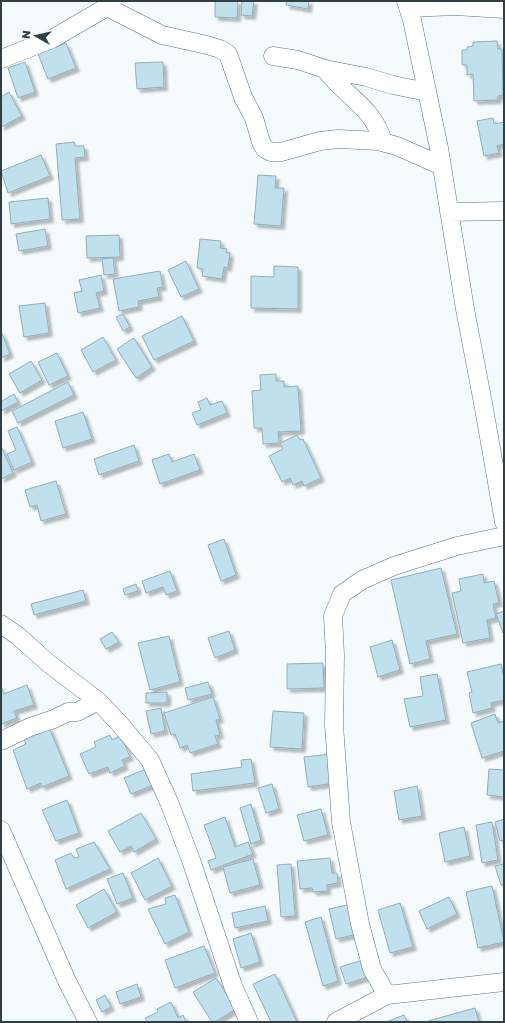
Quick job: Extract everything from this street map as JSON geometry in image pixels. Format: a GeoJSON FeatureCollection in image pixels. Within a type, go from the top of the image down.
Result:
{"type":"FeatureCollection","features":[{"type":"Feature","properties":{"kind":"street"},"geometry":{"type":"LineString","coordinates":[[1,59],[52,39],[110,4],[162,35],[207,44],[228,54],[243,97],[254,118],[261,142],[265,149],[271,152],[281,152],[320,141],[338,139],[383,142],[398,146],[442,166]]}},
{"type":"Feature","properties":{"kind":"street"},"geometry":{"type":"LineString","coordinates":[[503,510],[465,308],[442,166],[407,4],[504,9]]}},
{"type":"Feature","properties":{"kind":"street"},"geometry":{"type":"LineString","coordinates":[[273,56],[298,60],[325,69],[366,77],[393,85],[427,92]]}},
{"type":"Feature","properties":{"kind":"street"},"geometry":{"type":"LineString","coordinates":[[325,69],[337,85],[350,94],[364,108],[379,130],[383,142]]}},
{"type":"Feature","properties":{"kind":"street"},"geometry":{"type":"LineString","coordinates":[[449,212],[504,211]]}},
{"type":"Feature","properties":{"kind":"street"},"geometry":{"type":"LineString","coordinates":[[387,995],[372,969],[360,924],[341,822],[334,725],[335,655],[333,616],[342,594],[362,580],[394,566],[457,546],[504,536]]}},
{"type":"Feature","properties":{"kind":"street"},"geometry":{"type":"LineString","coordinates":[[1,624],[98,701],[119,723],[150,760],[169,802],[191,860],[233,986],[249,1022]]}},
{"type":"Feature","properties":{"kind":"street"},"geometry":{"type":"LineString","coordinates":[[1,741],[30,727],[54,720],[68,712],[77,712],[98,701]]}},
{"type":"Feature","properties":{"kind":"street"},"geometry":{"type":"LineString","coordinates":[[1,830],[67,981],[88,1022]]}},
{"type":"Feature","properties":{"kind":"street"},"geometry":{"type":"LineString","coordinates":[[336,1022],[387,995],[504,982]]}},
{"type":"Feature","properties":{"kind":"building"},"geometry":{"type":"Polygon","coordinates":[[[215,1],[238,1],[237,18],[215,17],[215,1]]]}},
{"type":"Feature","properties":{"kind":"building"},"geometry":{"type":"Polygon","coordinates":[[[242,1],[254,1],[252,16],[241,15],[242,1]]]}},
{"type":"Feature","properties":{"kind":"building"},"geometry":{"type":"Polygon","coordinates":[[[287,1],[309,1],[308,9],[286,5],[287,1]]]}},
{"type":"Feature","properties":{"kind":"building"},"geometry":{"type":"Polygon","coordinates":[[[497,41],[498,49],[502,49],[503,95],[498,96],[498,100],[474,101],[473,74],[467,75],[467,65],[462,65],[462,50],[467,50],[467,47],[473,46],[473,42],[497,41]]]}},
{"type":"Feature","properties":{"kind":"building"},"geometry":{"type":"Polygon","coordinates":[[[66,43],[76,68],[48,79],[38,54],[66,43]]]}},
{"type":"Feature","properties":{"kind":"building"},"geometry":{"type":"Polygon","coordinates":[[[25,62],[35,92],[18,98],[8,68],[25,62]]]}},
{"type":"Feature","properties":{"kind":"building"},"geometry":{"type":"Polygon","coordinates":[[[163,62],[164,87],[137,89],[135,63],[163,62]]]}},
{"type":"Feature","properties":{"kind":"building"},"geometry":{"type":"Polygon","coordinates":[[[9,92],[22,116],[1,127],[1,97],[9,92]]]}},
{"type":"Feature","properties":{"kind":"building"},"geometry":{"type":"Polygon","coordinates":[[[493,118],[494,124],[504,122],[504,144],[497,146],[499,153],[484,156],[477,121],[493,118]]]}},
{"type":"Feature","properties":{"kind":"building"},"geometry":{"type":"Polygon","coordinates":[[[74,142],[75,146],[84,146],[85,157],[75,158],[80,219],[62,220],[56,144],[74,142]]]}},
{"type":"Feature","properties":{"kind":"building"},"geometry":{"type":"Polygon","coordinates":[[[41,155],[50,176],[8,193],[1,171],[41,155]]]}},
{"type":"Feature","properties":{"kind":"building"},"geometry":{"type":"Polygon","coordinates":[[[258,175],[276,176],[275,188],[284,188],[281,226],[254,224],[258,175]]]}},
{"type":"Feature","properties":{"kind":"building"},"geometry":{"type":"Polygon","coordinates":[[[48,198],[50,219],[11,224],[9,202],[48,198]]]}},
{"type":"Feature","properties":{"kind":"building"},"geometry":{"type":"Polygon","coordinates":[[[45,229],[48,246],[19,251],[16,234],[45,229]]]}},
{"type":"Feature","properties":{"kind":"building"},"geometry":{"type":"Polygon","coordinates":[[[119,235],[120,257],[87,258],[86,236],[119,235]]]}},
{"type":"Feature","properties":{"kind":"building"},"geometry":{"type":"Polygon","coordinates":[[[200,239],[221,241],[220,248],[227,249],[226,253],[230,253],[228,268],[224,267],[222,279],[202,276],[203,269],[197,268],[200,239]]]}},
{"type":"Feature","properties":{"kind":"building"},"geometry":{"type":"Polygon","coordinates":[[[113,258],[115,274],[104,275],[102,259],[113,258]]]}},
{"type":"Feature","properties":{"kind":"building"},"geometry":{"type":"Polygon","coordinates":[[[186,261],[199,289],[181,297],[168,270],[186,261]]]}},
{"type":"Feature","properties":{"kind":"building"},"geometry":{"type":"Polygon","coordinates":[[[274,266],[298,267],[298,309],[251,308],[251,276],[274,277],[274,266]]]}},
{"type":"Feature","properties":{"kind":"building"},"geometry":{"type":"Polygon","coordinates":[[[160,271],[163,287],[157,288],[159,297],[138,301],[139,307],[119,311],[113,279],[160,271]]]}},
{"type":"Feature","properties":{"kind":"building"},"geometry":{"type":"Polygon","coordinates":[[[101,275],[104,291],[96,293],[100,308],[78,313],[74,293],[82,291],[79,280],[101,275]]]}},
{"type":"Feature","properties":{"kind":"building"},"geometry":{"type":"Polygon","coordinates":[[[45,303],[49,333],[24,337],[19,306],[45,303]]]}},
{"type":"Feature","properties":{"kind":"building"},"geometry":{"type":"Polygon","coordinates":[[[123,314],[130,327],[123,331],[116,317],[123,314]]]}},
{"type":"Feature","properties":{"kind":"building"},"geometry":{"type":"Polygon","coordinates":[[[182,316],[194,341],[154,360],[142,336],[182,316]]]}},
{"type":"Feature","properties":{"kind":"building"},"geometry":{"type":"Polygon","coordinates":[[[1,331],[10,354],[1,358],[1,331]]]}},
{"type":"Feature","properties":{"kind":"building"},"geometry":{"type":"Polygon","coordinates":[[[103,337],[116,360],[93,372],[81,350],[103,337]]]}},
{"type":"Feature","properties":{"kind":"building"},"geometry":{"type":"Polygon","coordinates":[[[134,338],[152,367],[136,378],[117,349],[134,338]]]}},
{"type":"Feature","properties":{"kind":"building"},"geometry":{"type":"Polygon","coordinates":[[[57,353],[68,376],[49,385],[38,362],[57,353]]]}},
{"type":"Feature","properties":{"kind":"building"},"geometry":{"type":"Polygon","coordinates":[[[31,361],[42,380],[20,393],[9,374],[31,361]]]}},
{"type":"Feature","properties":{"kind":"building"},"geometry":{"type":"Polygon","coordinates":[[[276,374],[276,381],[284,381],[284,387],[298,386],[301,431],[278,432],[279,443],[263,444],[262,428],[254,428],[252,391],[261,390],[260,375],[276,374]]]}},
{"type":"Feature","properties":{"kind":"building"},"geometry":{"type":"Polygon","coordinates":[[[68,382],[74,395],[18,423],[12,411],[68,382]]]}},
{"type":"Feature","properties":{"kind":"building"},"geometry":{"type":"Polygon","coordinates":[[[14,394],[18,402],[1,411],[1,399],[2,401],[14,394]]]}},
{"type":"Feature","properties":{"kind":"building"},"geometry":{"type":"Polygon","coordinates":[[[207,398],[210,405],[222,401],[227,413],[197,425],[192,413],[201,410],[198,402],[207,398]]]}},
{"type":"Feature","properties":{"kind":"building"},"geometry":{"type":"Polygon","coordinates":[[[83,412],[92,439],[63,448],[55,421],[83,412]]]}},
{"type":"Feature","properties":{"kind":"building"},"geometry":{"type":"Polygon","coordinates":[[[17,427],[32,462],[14,470],[7,454],[16,450],[8,431],[17,427]]]}},
{"type":"Feature","properties":{"kind":"building"},"geometry":{"type":"Polygon","coordinates":[[[297,435],[300,440],[303,439],[321,478],[304,486],[302,481],[293,485],[290,478],[282,482],[269,456],[283,449],[280,443],[297,435]]]}},
{"type":"Feature","properties":{"kind":"building"},"geometry":{"type":"Polygon","coordinates":[[[134,445],[139,461],[99,475],[94,459],[134,445]]]}},
{"type":"Feature","properties":{"kind":"building"},"geometry":{"type":"Polygon","coordinates":[[[1,446],[13,473],[1,479],[1,446]]]}},
{"type":"Feature","properties":{"kind":"building"},"geometry":{"type":"Polygon","coordinates":[[[169,454],[172,462],[194,454],[200,470],[160,484],[152,460],[169,454]]]}},
{"type":"Feature","properties":{"kind":"building"},"geometry":{"type":"Polygon","coordinates":[[[56,481],[66,514],[41,521],[37,505],[30,507],[25,490],[56,481]]]}},
{"type":"Feature","properties":{"kind":"building"},"geometry":{"type":"Polygon","coordinates":[[[224,539],[236,575],[221,581],[208,545],[224,539]]]}},
{"type":"Feature","properties":{"kind":"building"},"geometry":{"type":"Polygon","coordinates":[[[441,568],[457,634],[426,641],[430,659],[410,664],[391,580],[441,568]]]}},
{"type":"Feature","properties":{"kind":"building"},"geometry":{"type":"Polygon","coordinates":[[[170,571],[177,591],[166,595],[163,587],[146,593],[142,581],[170,571]]]}},
{"type":"Feature","properties":{"kind":"building"},"geometry":{"type":"Polygon","coordinates":[[[483,574],[484,583],[494,581],[499,603],[493,604],[496,618],[487,620],[490,638],[463,643],[452,593],[461,591],[459,579],[483,574]]]}},
{"type":"Feature","properties":{"kind":"building"},"geometry":{"type":"Polygon","coordinates":[[[136,584],[138,591],[125,595],[123,589],[136,584]]]}},
{"type":"Feature","properties":{"kind":"building"},"geometry":{"type":"Polygon","coordinates":[[[83,590],[86,601],[34,615],[31,604],[83,590]]]}},
{"type":"Feature","properties":{"kind":"building"},"geometry":{"type":"Polygon","coordinates":[[[504,611],[504,632],[503,633],[496,614],[504,611]]]}},
{"type":"Feature","properties":{"kind":"building"},"geometry":{"type":"Polygon","coordinates":[[[229,631],[235,650],[215,658],[208,638],[229,631]]]}},
{"type":"Feature","properties":{"kind":"building"},"geometry":{"type":"Polygon","coordinates":[[[112,632],[119,642],[106,649],[100,639],[112,632]]]}},
{"type":"Feature","properties":{"kind":"building"},"geometry":{"type":"Polygon","coordinates":[[[169,636],[180,682],[150,690],[138,643],[169,636]]]}},
{"type":"Feature","properties":{"kind":"building"},"geometry":{"type":"Polygon","coordinates":[[[392,640],[400,670],[378,677],[370,647],[392,640]]]}},
{"type":"Feature","properties":{"kind":"building"},"geometry":{"type":"Polygon","coordinates":[[[323,663],[324,688],[287,689],[287,664],[323,663]]]}},
{"type":"Feature","properties":{"kind":"building"},"geometry":{"type":"Polygon","coordinates":[[[501,664],[504,678],[504,700],[491,703],[492,708],[473,713],[469,693],[472,692],[467,672],[501,664]]]}},
{"type":"Feature","properties":{"kind":"building"},"geometry":{"type":"Polygon","coordinates":[[[437,674],[446,720],[410,727],[404,699],[423,696],[420,677],[437,674]]]}},
{"type":"Feature","properties":{"kind":"building"},"geometry":{"type":"Polygon","coordinates":[[[208,682],[212,694],[188,700],[185,688],[208,682]]]}},
{"type":"Feature","properties":{"kind":"building"},"geometry":{"type":"Polygon","coordinates":[[[27,685],[34,705],[14,711],[17,718],[1,724],[1,686],[4,694],[27,685]]]}},
{"type":"Feature","properties":{"kind":"building"},"geometry":{"type":"Polygon","coordinates":[[[167,692],[167,703],[146,703],[146,693],[167,692]]]}},
{"type":"Feature","properties":{"kind":"building"},"geometry":{"type":"Polygon","coordinates":[[[213,697],[220,719],[216,720],[220,735],[215,736],[218,744],[190,753],[187,745],[180,748],[175,734],[171,735],[164,713],[213,697]]]}},
{"type":"Feature","properties":{"kind":"building"},"geometry":{"type":"Polygon","coordinates":[[[161,708],[165,731],[151,734],[146,711],[161,708]]]}},
{"type":"Feature","properties":{"kind":"building"},"geometry":{"type":"Polygon","coordinates":[[[273,711],[304,713],[302,749],[270,747],[273,711]]]}},
{"type":"Feature","properties":{"kind":"building"},"geometry":{"type":"Polygon","coordinates":[[[495,714],[498,723],[504,721],[504,751],[482,758],[471,723],[495,714]]]}},
{"type":"Feature","properties":{"kind":"building"},"geometry":{"type":"Polygon","coordinates":[[[49,727],[69,776],[42,787],[41,783],[27,789],[13,750],[26,744],[23,737],[49,727]]]}},
{"type":"Feature","properties":{"kind":"building"},"geometry":{"type":"Polygon","coordinates":[[[110,735],[112,740],[121,736],[130,757],[122,760],[125,766],[110,773],[108,767],[89,774],[80,754],[96,747],[94,742],[110,735]]]}},
{"type":"Feature","properties":{"kind":"building"},"geometry":{"type":"Polygon","coordinates":[[[331,754],[335,783],[308,787],[304,757],[331,754]]]}},
{"type":"Feature","properties":{"kind":"building"},"geometry":{"type":"Polygon","coordinates":[[[251,759],[255,783],[193,791],[191,774],[242,767],[241,760],[251,759]]]}},
{"type":"Feature","properties":{"kind":"building"},"geometry":{"type":"Polygon","coordinates":[[[146,769],[153,785],[131,794],[124,778],[146,769]]]}},
{"type":"Feature","properties":{"kind":"building"},"geometry":{"type":"Polygon","coordinates":[[[489,769],[504,770],[504,797],[487,795],[489,769]]]}},
{"type":"Feature","properties":{"kind":"building"},"geometry":{"type":"Polygon","coordinates":[[[272,784],[279,809],[266,813],[258,788],[272,784]]]}},
{"type":"Feature","properties":{"kind":"building"},"geometry":{"type":"Polygon","coordinates":[[[417,786],[422,816],[399,820],[394,791],[417,786]]]}},
{"type":"Feature","properties":{"kind":"building"},"geometry":{"type":"Polygon","coordinates":[[[67,800],[79,833],[56,841],[42,810],[67,800]]]}},
{"type":"Feature","properties":{"kind":"building"},"geometry":{"type":"Polygon","coordinates":[[[251,804],[261,840],[251,844],[240,808],[251,804]]]}},
{"type":"Feature","properties":{"kind":"building"},"geometry":{"type":"Polygon","coordinates":[[[321,809],[328,835],[304,841],[297,815],[321,809]]]}},
{"type":"Feature","properties":{"kind":"building"},"geometry":{"type":"Polygon","coordinates":[[[141,813],[156,839],[134,852],[131,846],[120,852],[108,831],[141,813]]]}},
{"type":"Feature","properties":{"kind":"building"},"geometry":{"type":"Polygon","coordinates":[[[225,817],[235,847],[248,842],[253,854],[211,870],[208,861],[216,858],[204,825],[225,817]]]}},
{"type":"Feature","properties":{"kind":"building"},"geometry":{"type":"Polygon","coordinates":[[[504,819],[504,840],[500,841],[495,822],[504,819]]]}},
{"type":"Feature","properties":{"kind":"building"},"geometry":{"type":"Polygon","coordinates":[[[492,822],[498,860],[482,863],[476,825],[492,822]]]}},
{"type":"Feature","properties":{"kind":"building"},"geometry":{"type":"Polygon","coordinates":[[[464,827],[470,856],[445,862],[439,833],[464,827]]]}},
{"type":"Feature","properties":{"kind":"building"},"geometry":{"type":"Polygon","coordinates":[[[94,842],[110,869],[66,889],[55,860],[71,853],[74,858],[79,857],[76,849],[94,842]]]}},
{"type":"Feature","properties":{"kind":"building"},"geometry":{"type":"Polygon","coordinates":[[[158,858],[172,886],[145,900],[131,873],[158,858]]]}},
{"type":"Feature","properties":{"kind":"building"},"geometry":{"type":"Polygon","coordinates":[[[330,858],[332,873],[337,873],[338,883],[327,885],[327,891],[313,892],[312,888],[300,889],[297,861],[330,858]]]}},
{"type":"Feature","properties":{"kind":"building"},"geometry":{"type":"Polygon","coordinates":[[[253,859],[260,885],[230,893],[223,867],[253,859]]]}},
{"type":"Feature","properties":{"kind":"building"},"geometry":{"type":"Polygon","coordinates":[[[291,864],[295,916],[281,917],[277,865],[291,864]]]}},
{"type":"Feature","properties":{"kind":"building"},"geometry":{"type":"Polygon","coordinates":[[[504,864],[504,885],[501,885],[495,866],[504,864]]]}},
{"type":"Feature","properties":{"kind":"building"},"geometry":{"type":"Polygon","coordinates":[[[123,873],[133,898],[117,904],[107,879],[123,873]]]}},
{"type":"Feature","properties":{"kind":"building"},"geometry":{"type":"Polygon","coordinates":[[[492,886],[504,942],[478,948],[466,892],[492,886]]]}},
{"type":"Feature","properties":{"kind":"building"},"geometry":{"type":"Polygon","coordinates":[[[104,889],[117,912],[88,928],[76,905],[104,889]]]}},
{"type":"Feature","properties":{"kind":"building"},"geometry":{"type":"Polygon","coordinates":[[[175,895],[189,932],[165,944],[148,909],[166,904],[165,898],[175,895]]]}},
{"type":"Feature","properties":{"kind":"building"},"geometry":{"type":"Polygon","coordinates":[[[449,897],[457,914],[427,929],[419,911],[449,897]]]}},
{"type":"Feature","properties":{"kind":"building"},"geometry":{"type":"Polygon","coordinates":[[[400,903],[413,947],[390,953],[378,910],[400,903]]]}},
{"type":"Feature","properties":{"kind":"building"},"geometry":{"type":"Polygon","coordinates":[[[351,904],[358,934],[336,939],[329,909],[351,904]]]}},
{"type":"Feature","properties":{"kind":"building"},"geometry":{"type":"Polygon","coordinates":[[[265,906],[268,921],[235,928],[232,913],[265,906]]]}},
{"type":"Feature","properties":{"kind":"building"},"geometry":{"type":"Polygon","coordinates":[[[321,917],[338,981],[323,986],[305,922],[321,917]]]}},
{"type":"Feature","properties":{"kind":"building"},"geometry":{"type":"Polygon","coordinates":[[[251,933],[260,962],[241,968],[233,939],[251,933]]]}},
{"type":"Feature","properties":{"kind":"building"},"geometry":{"type":"Polygon","coordinates":[[[204,946],[215,973],[175,988],[165,960],[204,946]]]}},
{"type":"Feature","properties":{"kind":"building"},"geometry":{"type":"Polygon","coordinates":[[[363,960],[368,977],[346,984],[340,967],[363,960]]]}},
{"type":"Feature","properties":{"kind":"building"},"geometry":{"type":"Polygon","coordinates":[[[275,974],[297,1022],[271,1022],[253,984],[275,974]]]}},
{"type":"Feature","properties":{"kind":"building"},"geometry":{"type":"Polygon","coordinates":[[[216,978],[236,1009],[215,1022],[212,1022],[193,992],[216,978]]]}},
{"type":"Feature","properties":{"kind":"building"},"geometry":{"type":"Polygon","coordinates":[[[137,984],[141,997],[120,1004],[116,992],[137,984]]]}},
{"type":"Feature","properties":{"kind":"building"},"geometry":{"type":"Polygon","coordinates":[[[105,995],[111,1007],[102,1012],[96,1000],[105,995]]]}},
{"type":"Feature","properties":{"kind":"building"},"geometry":{"type":"Polygon","coordinates":[[[171,1002],[178,1018],[183,1015],[186,1022],[147,1022],[145,1018],[158,1012],[157,1009],[171,1002]]]}},
{"type":"Feature","properties":{"kind":"building"},"geometry":{"type":"Polygon","coordinates":[[[475,1008],[479,1022],[428,1022],[428,1021],[475,1008]]]}},
{"type":"Feature","properties":{"kind":"building"},"geometry":{"type":"Polygon","coordinates":[[[404,1015],[407,1022],[386,1022],[404,1015]]]}}]}
